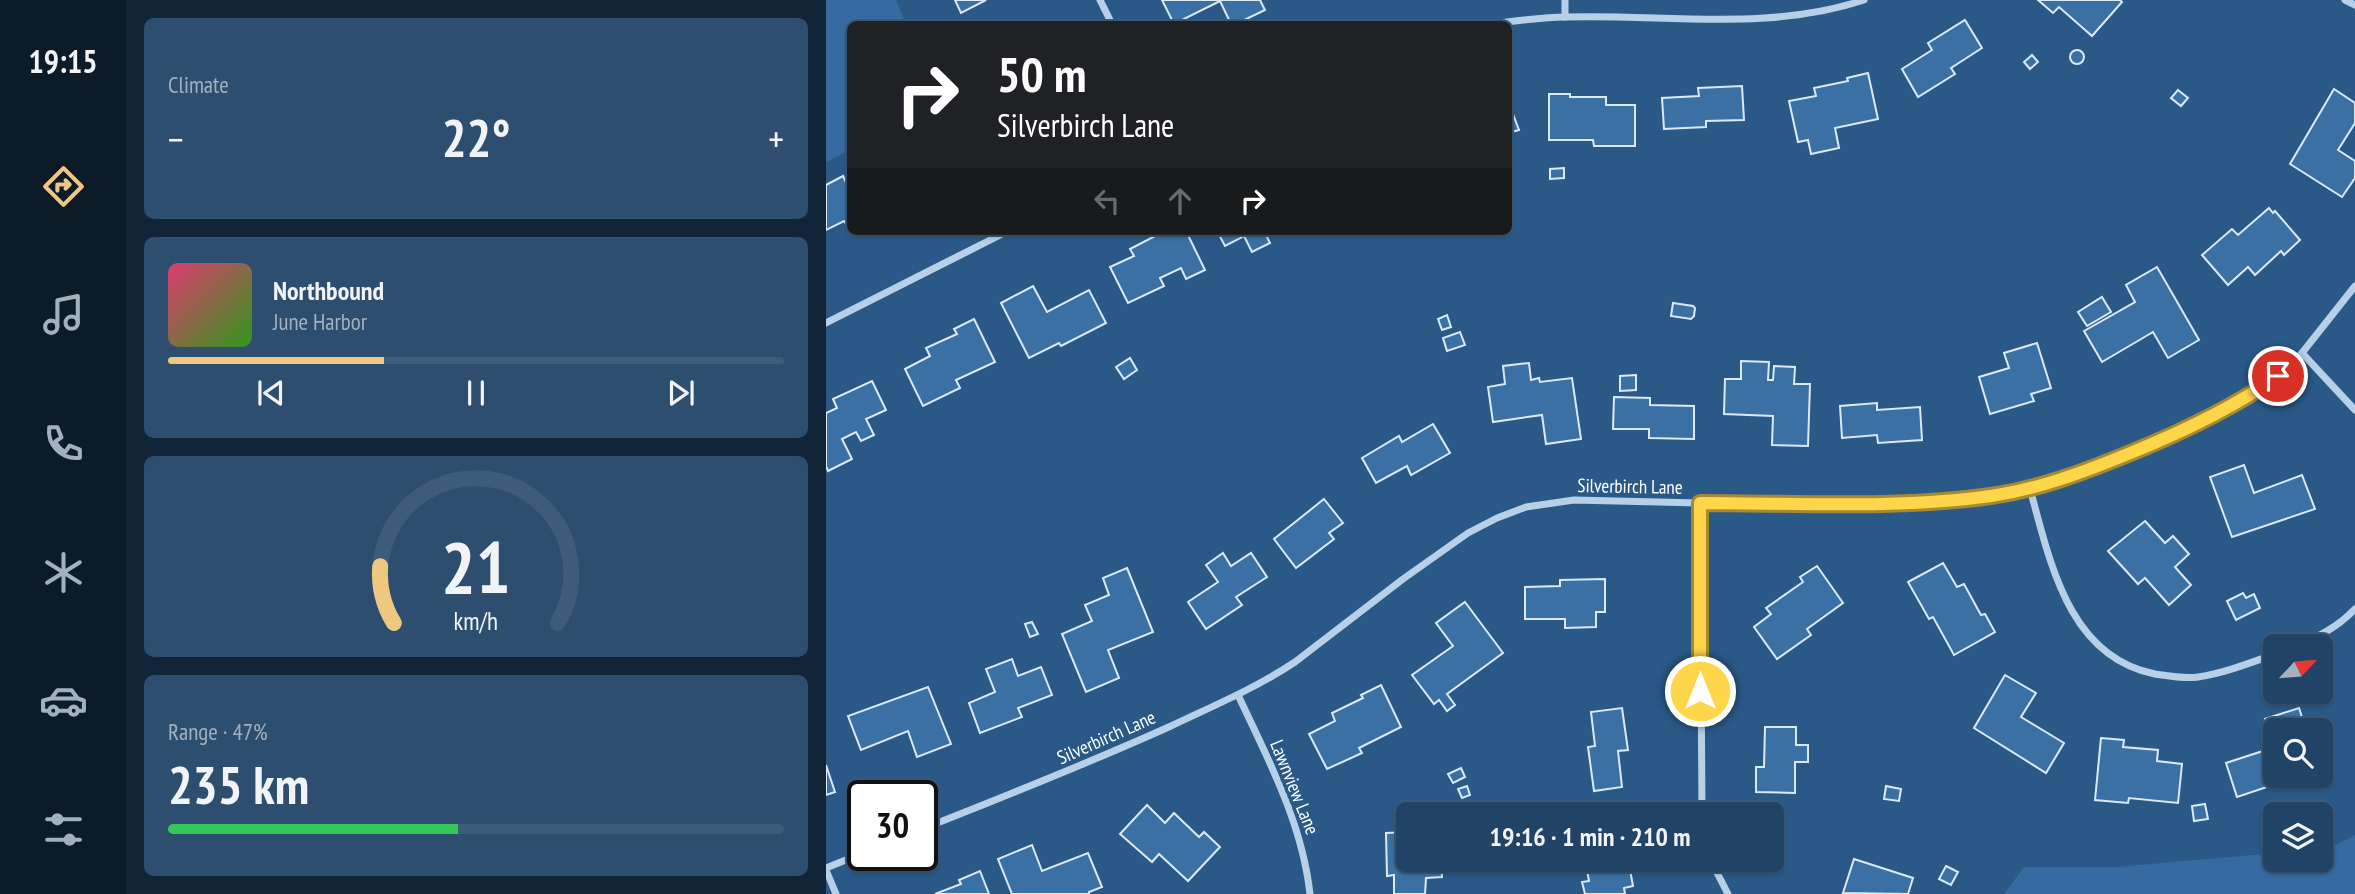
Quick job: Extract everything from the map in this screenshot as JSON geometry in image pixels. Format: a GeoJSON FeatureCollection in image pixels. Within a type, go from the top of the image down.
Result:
{"type":"FeatureCollection","features":[{"type":"Feature","properties":{"kind":"street"},"geometry":{"type":"LineString","coordinates":[[1100,0],[1110,21]]}},
{"type":"Feature","properties":{"kind":"street"},"geometry":{"type":"LineString","coordinates":[[1565,0],[1565,17]]}},
{"type":"Feature","properties":{"kind":"street"},"geometry":{"type":"LineString","coordinates":[[1512,22],[1565,17],[1773,18],[1807,15],[1864,0]]}},
{"type":"Feature","properties":{"kind":"street"},"geometry":{"type":"LineString","coordinates":[[2345,0],[2355,5]]}},
{"type":"Feature","properties":{"kind":"street"},"geometry":{"type":"LineString","coordinates":[[826,323],[1000,235]]}},
{"type":"Feature","properties":{"kind":"street","name":"Silverbirch Lane"},"geometry":{"type":"LineString","coordinates":[[938,824],[1085,764],[1238,695],[1295,662],[1434,556],[1468,533],[1497,518],[1526,507],[1574,500],[1700,503],[1946,500],[2030,489],[2112,461],[2193,426],[2261,388],[2286,370],[2302,353],[2355,286]]}},
{"type":"Feature","properties":{"kind":"street"},"geometry":{"type":"LineString","coordinates":[[2302,353],[2355,410]]}},
{"type":"Feature","properties":{"kind":"street"},"geometry":{"type":"LineString","coordinates":[[2030,489],[2064,599],[2090,636],[2119,660],[2145,672],[2173,677],[2195,677],[2218,673],[2263,658]]}},
{"type":"Feature","properties":{"kind":"street"},"geometry":{"type":"LineString","coordinates":[[1700,503],[1702,802]]}},
{"type":"Feature","properties":{"kind":"street"},"geometry":{"type":"LineString","coordinates":[[2323,634],[2355,609]]}},
{"type":"Feature","properties":{"kind":"street","name":"Lawnview Lane"},"geometry":{"type":"LineString","coordinates":[[1238,695],[1302,844],[1310,894]]}},
{"type":"Feature","properties":{"kind":"street"},"geometry":{"type":"LineString","coordinates":[[836,894],[826,869],[847,860]]}},
{"type":"Feature","properties":{"kind":"street"},"geometry":{"type":"LineString","coordinates":[[1717,872],[1728,894]]}},
{"type":"Feature","properties":{"kind":"shaded area"},"geometry":{"type":"Polygon","coordinates":[[[826,0],[896,0],[905,21],[847,21],[847,152],[826,162],[826,0]]]}},
{"type":"Feature","properties":{"kind":"shaded area"},"geometry":{"type":"Polygon","coordinates":[[[2355,835],[2355,894],[2004,894],[2024,867],[2117,867],[2263,854],[2263,872],[2333,872],[2333,846],[2355,835]]]}},
{"type":"Feature","properties":{"kind":"building"},"geometry":{"type":"Polygon","coordinates":[[[955,0],[986,0],[961,13],[955,0]]]}},
{"type":"Feature","properties":{"kind":"building"},"geometry":{"type":"Polygon","coordinates":[[[1162,0],[1260,0],[1265,10],[1242,21],[1230,21],[1220,1],[1180,21],[1172,21],[1162,0]]]}},
{"type":"Feature","properties":{"kind":"building"},"geometry":{"type":"Polygon","coordinates":[[[2038,0],[2122,2],[2092,36],[2059,7],[2053,13],[2038,0]]]}},
{"type":"Feature","properties":{"kind":"building"},"geometry":{"type":"Polygon","coordinates":[[[1965,20],[1982,48],[1951,68],[1955,74],[1918,97],[1902,69],[1932,50],[1928,43],[1965,20]]]}},
{"type":"Feature","properties":{"kind":"building"},"geometry":{"type":"Polygon","coordinates":[[[2077,50],[2082,52],[2082,62],[2077,64],[2072,62],[2070,57],[2072,52],[2077,50]]]}},
{"type":"Feature","properties":{"kind":"building"},"geometry":{"type":"Polygon","coordinates":[[[2032,55],[2038,62],[2030,69],[2024,62],[2032,55]]]}},
{"type":"Feature","properties":{"kind":"building"},"geometry":{"type":"Polygon","coordinates":[[[1868,73],[1878,119],[1835,128],[1839,148],[1811,154],[1808,140],[1798,142],[1789,101],[1816,96],[1814,88],[1848,81],[1847,78],[1868,73]]]}},
{"type":"Feature","properties":{"kind":"building"},"geometry":{"type":"Polygon","coordinates":[[[1742,86],[1744,120],[1706,121],[1706,127],[1664,129],[1662,98],[1699,96],[1698,88],[1742,86]]]}},
{"type":"Feature","properties":{"kind":"building"},"geometry":{"type":"Polygon","coordinates":[[[2334,89],[2355,103],[2355,123],[2338,150],[2355,161],[2355,178],[2342,197],[2290,164],[2334,89]]]}},
{"type":"Feature","properties":{"kind":"building"},"geometry":{"type":"Polygon","coordinates":[[[2178,90],[2188,98],[2181,106],[2171,98],[2178,90]]]}},
{"type":"Feature","properties":{"kind":"building"},"geometry":{"type":"Polygon","coordinates":[[[1549,94],[1606,97],[1606,105],[1635,105],[1635,146],[1594,146],[1593,140],[1549,140],[1549,94]]]}},
{"type":"Feature","properties":{"kind":"building"},"geometry":{"type":"Polygon","coordinates":[[[1512,112],[1519,130],[1512,132],[1512,112]]]}},
{"type":"Feature","properties":{"kind":"building"},"geometry":{"type":"Polygon","coordinates":[[[1564,168],[1564,178],[1550,179],[1550,169],[1564,168]]]}},
{"type":"Feature","properties":{"kind":"building"},"geometry":{"type":"Polygon","coordinates":[[[843,176],[847,185],[847,224],[844,221],[826,230],[826,185],[843,176]]]}},
{"type":"Feature","properties":{"kind":"building"},"geometry":{"type":"Polygon","coordinates":[[[2269,208],[2273,213],[2275,211],[2300,240],[2284,255],[2281,251],[2255,275],[2248,267],[2228,285],[2202,255],[2232,229],[2238,235],[2269,208]]]}},
{"type":"Feature","properties":{"kind":"building"},"geometry":{"type":"Polygon","coordinates":[[[1157,235],[1188,235],[1205,270],[1186,279],[1181,268],[1160,278],[1164,286],[1128,303],[1110,267],[1134,256],[1130,249],[1157,235]]]}},
{"type":"Feature","properties":{"kind":"building"},"geometry":{"type":"Polygon","coordinates":[[[1219,235],[1266,235],[1270,243],[1252,252],[1244,236],[1225,246],[1219,235]]]}},
{"type":"Feature","properties":{"kind":"building"},"geometry":{"type":"Polygon","coordinates":[[[2157,267],[2199,340],[2168,358],[2153,332],[2102,362],[2084,331],[2135,302],[2126,285],[2157,267]]]}},
{"type":"Feature","properties":{"kind":"building"},"geometry":{"type":"Polygon","coordinates":[[[1033,286],[1047,312],[1089,290],[1106,323],[1061,346],[1059,343],[1029,358],[1001,303],[1033,286]]]}},
{"type":"Feature","properties":{"kind":"building"},"geometry":{"type":"Polygon","coordinates":[[[2102,297],[2111,312],[2087,326],[2078,312],[2102,297]]]}},
{"type":"Feature","properties":{"kind":"building"},"geometry":{"type":"Polygon","coordinates":[[[1673,303],[1693,306],[1694,316],[1691,319],[1671,316],[1673,303]]]}},
{"type":"Feature","properties":{"kind":"building"},"geometry":{"type":"Polygon","coordinates":[[[1447,315],[1451,327],[1442,330],[1438,319],[1447,315]]]}},
{"type":"Feature","properties":{"kind":"building"},"geometry":{"type":"Polygon","coordinates":[[[974,319],[995,362],[956,380],[960,388],[923,406],[905,369],[930,356],[926,348],[957,334],[954,329],[974,319]]]}},
{"type":"Feature","properties":{"kind":"building"},"geometry":{"type":"Polygon","coordinates":[[[1460,332],[1465,345],[1447,351],[1443,338],[1460,332]]]}},
{"type":"Feature","properties":{"kind":"building"},"geometry":{"type":"Polygon","coordinates":[[[2037,343],[2051,388],[2031,394],[2034,401],[1990,414],[1979,377],[2009,368],[2004,353],[2037,343]]]}},
{"type":"Feature","properties":{"kind":"building"},"geometry":{"type":"Polygon","coordinates":[[[1130,358],[1137,370],[1124,379],[1116,367],[1130,358]]]}},
{"type":"Feature","properties":{"kind":"building"},"geometry":{"type":"Polygon","coordinates":[[[1741,361],[1769,362],[1768,380],[1773,380],[1774,366],[1795,367],[1794,384],[1810,384],[1808,446],[1772,445],[1773,416],[1724,414],[1725,379],[1741,379],[1741,361]]]}},
{"type":"Feature","properties":{"kind":"building"},"geometry":{"type":"Polygon","coordinates":[[[1529,363],[1531,380],[1539,378],[1540,382],[1572,378],[1581,439],[1546,444],[1542,415],[1493,422],[1488,387],[1505,384],[1503,366],[1529,363]]]}},
{"type":"Feature","properties":{"kind":"building"},"geometry":{"type":"Polygon","coordinates":[[[1636,375],[1636,390],[1620,391],[1620,376],[1636,375]]]}},
{"type":"Feature","properties":{"kind":"building"},"geometry":{"type":"Polygon","coordinates":[[[872,381],[886,410],[866,419],[874,435],[861,441],[856,432],[842,439],[852,459],[828,471],[826,413],[837,408],[833,399],[872,381]]]}},
{"type":"Feature","properties":{"kind":"building"},"geometry":{"type":"Polygon","coordinates":[[[1614,397],[1650,398],[1650,405],[1694,406],[1694,439],[1649,438],[1649,429],[1613,429],[1614,397]]]}},
{"type":"Feature","properties":{"kind":"building"},"geometry":{"type":"Polygon","coordinates":[[[1877,403],[1877,410],[1920,407],[1922,440],[1878,443],[1877,435],[1842,438],[1840,406],[1877,403]]]}},
{"type":"Feature","properties":{"kind":"building"},"geometry":{"type":"Polygon","coordinates":[[[1433,424],[1450,453],[1411,475],[1407,466],[1376,483],[1362,458],[1399,436],[1402,442],[1433,424]]]}},
{"type":"Feature","properties":{"kind":"building"},"geometry":{"type":"Polygon","coordinates":[[[2244,465],[2254,493],[2302,475],[2315,509],[2232,537],[2210,477],[2244,465]]]}},
{"type":"Feature","properties":{"kind":"building"},"geometry":{"type":"Polygon","coordinates":[[[1324,499],[1343,523],[1329,533],[1334,539],[1296,568],[1274,539],[1324,499]]]}},
{"type":"Feature","properties":{"kind":"building"},"geometry":{"type":"Polygon","coordinates":[[[2145,521],[2165,543],[2173,536],[2189,554],[2175,567],[2191,585],[2169,605],[2145,578],[2138,584],[2108,551],[2145,521]]]}},
{"type":"Feature","properties":{"kind":"building"},"geometry":{"type":"Polygon","coordinates":[[[1223,553],[1231,566],[1251,553],[1267,577],[1236,597],[1242,605],[1206,629],[1188,602],[1218,582],[1206,565],[1223,553]]]}},
{"type":"Feature","properties":{"kind":"building"},"geometry":{"type":"Polygon","coordinates":[[[1943,563],[1957,587],[1964,584],[1981,615],[1985,614],[1995,632],[1954,655],[1933,617],[1929,619],[1908,582],[1943,563]]]}},
{"type":"Feature","properties":{"kind":"building"},"geometry":{"type":"Polygon","coordinates":[[[1817,566],[1843,603],[1807,629],[1811,635],[1777,659],[1754,627],[1771,614],[1766,608],[1803,582],[1800,577],[1817,566]]]}},
{"type":"Feature","properties":{"kind":"building"},"geometry":{"type":"Polygon","coordinates":[[[1127,568],[1153,632],[1108,650],[1119,678],[1086,692],[1062,634],[1092,621],[1085,605],[1109,595],[1103,578],[1127,568]]]}},
{"type":"Feature","properties":{"kind":"building"},"geometry":{"type":"Polygon","coordinates":[[[1605,579],[1605,612],[1596,612],[1596,627],[1565,628],[1565,619],[1525,619],[1525,587],[1560,586],[1560,580],[1605,579]]]}},
{"type":"Feature","properties":{"kind":"building"},"geometry":{"type":"Polygon","coordinates":[[[2243,593],[2246,598],[2254,594],[2260,608],[2236,620],[2227,601],[2243,593]]]}},
{"type":"Feature","properties":{"kind":"building"},"geometry":{"type":"Polygon","coordinates":[[[1465,602],[1503,653],[1447,694],[1455,705],[1447,711],[1439,700],[1434,704],[1412,675],[1453,646],[1436,623],[1465,602]]]}},
{"type":"Feature","properties":{"kind":"building"},"geometry":{"type":"Polygon","coordinates":[[[1032,622],[1038,634],[1030,637],[1025,624],[1032,622]]]}},
{"type":"Feature","properties":{"kind":"building"},"geometry":{"type":"Polygon","coordinates":[[[1012,659],[1018,676],[1041,667],[1052,695],[1018,708],[1022,717],[980,733],[969,703],[995,692],[986,669],[1012,659]]]}},
{"type":"Feature","properties":{"kind":"building"},"geometry":{"type":"Polygon","coordinates":[[[2005,675],[2036,693],[2021,717],[2064,743],[2046,773],[1974,728],[2005,675]]]}},
{"type":"Feature","properties":{"kind":"building"},"geometry":{"type":"Polygon","coordinates":[[[1381,685],[1401,727],[1359,748],[1362,753],[1327,769],[1309,734],[1335,721],[1332,713],[1363,698],[1361,695],[1381,685]]]}},
{"type":"Feature","properties":{"kind":"building"},"geometry":{"type":"Polygon","coordinates":[[[928,687],[951,744],[917,757],[908,731],[861,750],[848,716],[928,687]]]}},
{"type":"Feature","properties":{"kind":"building"},"geometry":{"type":"Polygon","coordinates":[[[1622,708],[1628,750],[1618,751],[1622,787],[1594,791],[1588,747],[1595,746],[1591,712],[1622,708]]]}},
{"type":"Feature","properties":{"kind":"building"},"geometry":{"type":"Polygon","coordinates":[[[2299,708],[2302,718],[2268,718],[2299,708]]]}},
{"type":"Feature","properties":{"kind":"building"},"geometry":{"type":"Polygon","coordinates":[[[1765,727],[1796,727],[1796,745],[1808,745],[1808,762],[1795,762],[1795,793],[1756,792],[1756,767],[1764,767],[1765,727]]]}},
{"type":"Feature","properties":{"kind":"building"},"geometry":{"type":"Polygon","coordinates":[[[2101,738],[2124,740],[2123,747],[2158,750],[2157,761],[2182,764],[2178,803],[2129,798],[2128,803],[2095,800],[2101,738]]]}},
{"type":"Feature","properties":{"kind":"building"},"geometry":{"type":"Polygon","coordinates":[[[2263,751],[2264,788],[2237,797],[2226,763],[2263,751]]]}},
{"type":"Feature","properties":{"kind":"building"},"geometry":{"type":"Polygon","coordinates":[[[826,765],[835,792],[826,795],[826,765]]]}},
{"type":"Feature","properties":{"kind":"building"},"geometry":{"type":"Polygon","coordinates":[[[1461,768],[1465,777],[1453,783],[1448,774],[1461,768]]]}},
{"type":"Feature","properties":{"kind":"building"},"geometry":{"type":"Polygon","coordinates":[[[1467,786],[1470,795],[1462,798],[1458,789],[1467,786]]]}},
{"type":"Feature","properties":{"kind":"building"},"geometry":{"type":"Polygon","coordinates":[[[1886,786],[1901,789],[1899,801],[1884,799],[1886,786]]]}},
{"type":"Feature","properties":{"kind":"building"},"geometry":{"type":"Polygon","coordinates":[[[2205,804],[2208,819],[2194,821],[2192,806],[2205,804]]]}},
{"type":"Feature","properties":{"kind":"building"},"geometry":{"type":"Polygon","coordinates":[[[1147,805],[1165,823],[1174,813],[1199,837],[1204,832],[1220,847],[1188,881],[1159,854],[1152,862],[1120,834],[1147,805]]]}},
{"type":"Feature","properties":{"kind":"building"},"geometry":{"type":"Polygon","coordinates":[[[1386,833],[1396,833],[1396,872],[1442,872],[1442,877],[1426,878],[1425,894],[1394,894],[1394,875],[1387,876],[1386,833]]]}},
{"type":"Feature","properties":{"kind":"building"},"geometry":{"type":"Polygon","coordinates":[[[1032,845],[1042,871],[1088,853],[1102,887],[1089,894],[1012,894],[998,859],[1032,845]]]}},
{"type":"Feature","properties":{"kind":"building"},"geometry":{"type":"Polygon","coordinates":[[[1854,859],[1913,878],[1908,894],[1843,893],[1854,859]]]}},
{"type":"Feature","properties":{"kind":"building"},"geometry":{"type":"Polygon","coordinates":[[[1946,866],[1958,872],[1951,885],[1939,879],[1946,866]]]}},
{"type":"Feature","properties":{"kind":"building"},"geometry":{"type":"Polygon","coordinates":[[[980,871],[989,894],[935,894],[961,884],[959,880],[980,871]]]}},
{"type":"Feature","properties":{"kind":"building"},"geometry":{"type":"Polygon","coordinates":[[[1587,872],[1630,872],[1633,886],[1624,888],[1625,894],[1585,894],[1582,882],[1589,881],[1587,872]]]}},
{"type":"Feature","properties":{"kind":"route"},"geometry":{"type":"LineString","coordinates":[[1700,691],[1700,503],[1946,500],[2030,489],[2112,461],[2193,426],[2232,406],[2278,376]]}}]}
